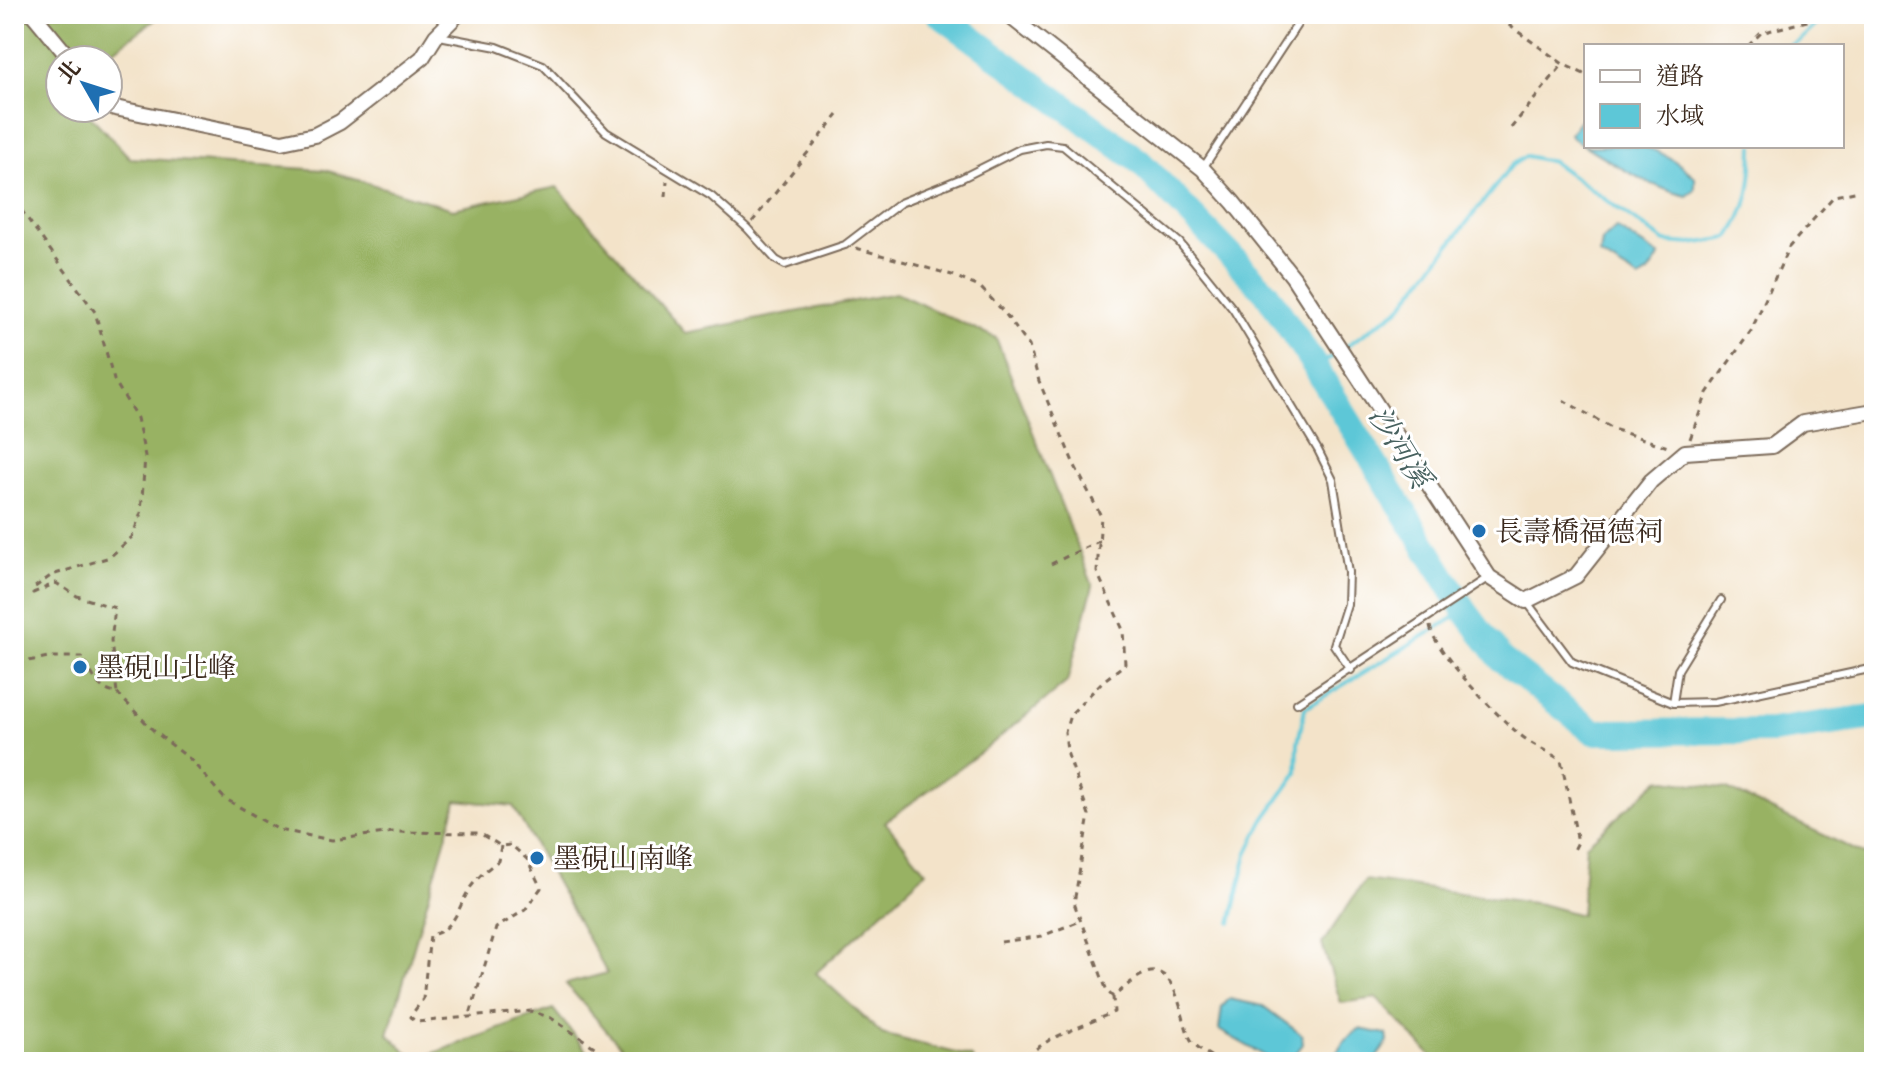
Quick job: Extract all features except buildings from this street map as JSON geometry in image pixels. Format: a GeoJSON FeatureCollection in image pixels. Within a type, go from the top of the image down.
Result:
{"type":"FeatureCollection","features":[{"type":"Feature","properties":{"kind":"street"},"geometry":{"type":"LineString","coordinates":[[33,14],[58,44]]}},
{"type":"Feature","properties":{"kind":"street"},"geometry":{"type":"LineString","coordinates":[[124,110],[282,142],[315,135],[340,122],[422,58],[436,36],[458,14]]}},
{"type":"Feature","properties":{"kind":"street"},"geometry":{"type":"LineString","coordinates":[[1007,14],[1203,169],[1233,202],[1293,277],[1489,577],[1526,601],[1576,576],[1651,481],[1685,452],[1772,446],[1803,423],[1874,411]]}},
{"type":"Feature","properties":{"kind":"lane"},"geometry":{"type":"LineString","coordinates":[[1203,169],[1304,14]]}},
{"type":"Feature","properties":{"kind":"lane"},"geometry":{"type":"LineString","coordinates":[[436,36],[497,47],[543,65],[606,132],[711,196],[747,228],[776,260],[785,265],[845,245],[900,203],[962,178],[1020,149],[1046,144],[1063,146],[1179,242],[1233,309],[1318,450],[1333,480],[1348,572],[1347,604],[1334,645],[1351,670]]}},
{"type":"Feature","properties":{"kind":"lane"},"geometry":{"type":"LineString","coordinates":[[1297,703],[1489,577]]}},
{"type":"Feature","properties":{"kind":"lane"},"geometry":{"type":"LineString","coordinates":[[1673,703],[1678,670],[1721,600]]}},
{"type":"Feature","properties":{"kind":"lane"},"geometry":{"type":"LineString","coordinates":[[1526,601],[1572,662],[1673,703],[1715,702],[1874,668]]}},
{"type":"Feature","properties":{"kind":"path"},"geometry":{"type":"LineString","coordinates":[[1750,44],[1761,33],[1807,21],[1813,14]]}},
{"type":"Feature","properties":{"kind":"path"},"geometry":{"type":"LineString","coordinates":[[1499,18],[1563,64],[1584,74]]}},
{"type":"Feature","properties":{"kind":"path"},"geometry":{"type":"LineString","coordinates":[[1511,128],[1563,64]]}},
{"type":"Feature","properties":{"kind":"path"},"geometry":{"type":"LineString","coordinates":[[747,228],[838,115]]}},
{"type":"Feature","properties":{"kind":"path"},"geometry":{"type":"LineString","coordinates":[[1563,400],[1613,429],[1685,452],[1707,393],[1751,331],[1789,247],[1834,196],[1860,191]]}},
{"type":"Feature","properties":{"kind":"path"},"geometry":{"type":"LineString","coordinates":[[14,200],[95,312],[114,380],[137,418],[145,456],[141,513],[132,537],[110,557],[52,575],[35,587],[33,593],[56,583],[77,596],[115,608],[111,641],[117,693],[154,731],[191,760],[224,798],[279,830],[332,840],[393,832],[479,833],[501,846],[511,845],[527,859],[541,888],[525,910],[496,928],[469,1018]]}},
{"type":"Feature","properties":{"kind":"path"},"geometry":{"type":"LineString","coordinates":[[845,245],[952,275],[981,288],[1004,312],[1029,346],[1039,381],[1101,516],[1097,572],[1123,630],[1125,664],[1070,715],[1065,732],[1067,752],[1089,815],[1074,903],[1107,991],[1113,997],[1114,1012],[1051,1039],[1016,1062]]}},
{"type":"Feature","properties":{"kind":"path"},"geometry":{"type":"LineString","coordinates":[[1051,564],[1101,540]]}},
{"type":"Feature","properties":{"kind":"path"},"geometry":{"type":"LineString","coordinates":[[1429,618],[1432,635],[1467,680],[1517,733],[1561,760],[1578,842],[1572,854]]}},
{"type":"Feature","properties":{"kind":"path"},"geometry":{"type":"LineString","coordinates":[[19,663],[48,657],[83,657],[97,683],[109,693],[117,693]]}},
{"type":"Feature","properties":{"kind":"path"},"geometry":{"type":"LineString","coordinates":[[501,846],[498,861],[485,870],[468,891],[456,918],[441,933],[430,935],[423,999],[410,1017],[417,1022],[531,1011],[551,1018],[617,1062]]}},
{"type":"Feature","properties":{"kind":"path"},"geometry":{"type":"LineString","coordinates":[[1001,942],[1042,936],[1080,921]]}},
{"type":"Feature","properties":{"kind":"path"},"geometry":{"type":"LineString","coordinates":[[1113,997],[1145,974],[1156,972],[1166,976],[1176,994],[1191,1041],[1220,1062]]}},
{"type":"Feature","properties":{"kind":"path"},"geometry":{"type":"LineString","coordinates":[[1323,1062],[1329,1056]]}},
{"type":"Feature","properties":{"kind":"green space"},"geometry":{"type":"Polygon","coordinates":[[[14,14],[163,14],[122,44],[44,44],[44,124],[98,124],[130,158],[325,170],[453,209],[557,187],[685,333],[896,293],[996,338],[1093,586],[1067,682],[984,750],[885,822],[926,872],[816,973],[882,1034],[972,1057],[973,1062],[634,1062],[566,984],[607,973],[513,806],[457,800],[388,1034],[415,1060],[553,1009],[591,1056],[574,1062],[14,1062],[14,14]]]}},
{"type":"Feature","properties":{"kind":"green space"},"geometry":{"type":"Polygon","coordinates":[[[1660,779],[1727,789],[1874,859],[1874,1062],[1437,1062],[1377,998],[1341,1003],[1322,944],[1365,880],[1541,904],[1581,915],[1586,845],[1660,779]]]}},
{"type":"Feature","properties":{"kind":"water"},"geometry":{"type":"Polygon","coordinates":[[[1584,118],[1584,145],[1570,134],[1584,118]]]}},
{"type":"Feature","properties":{"kind":"water"},"geometry":{"type":"Polygon","coordinates":[[[1588,148],[1645,148],[1656,151],[1695,177],[1695,190],[1687,196],[1672,192],[1628,172],[1588,148]]]}},
{"type":"Feature","properties":{"kind":"water"},"geometry":{"type":"Polygon","coordinates":[[[1616,228],[1660,256],[1648,273],[1639,279],[1600,255],[1602,241],[1616,228]]]}},
{"type":"Feature","properties":{"kind":"water"},"geometry":{"type":"Polygon","coordinates":[[[1229,999],[1263,1006],[1302,1035],[1303,1044],[1289,1062],[1276,1062],[1219,1030],[1222,1007],[1229,999]]]}},
{"type":"Feature","properties":{"kind":"water"},"geometry":{"type":"Polygon","coordinates":[[[1359,1029],[1387,1034],[1388,1042],[1373,1062],[1330,1062],[1344,1042],[1359,1029]]]}},
{"type":"Feature","properties":{"kind":"waterway","name":"沙河溪"},"geometry":{"type":"LineString","coordinates":[[939,14],[1139,161],[1266,292],[1465,611],[1501,659],[1594,732],[1772,731],[1874,717]]}},
{"type":"Feature","properties":{"kind":"waterway"},"geometry":{"type":"LineString","coordinates":[[1792,44],[1828,14]]}},
{"type":"Feature","properties":{"kind":"waterway"},"geometry":{"type":"LineString","coordinates":[[1344,348],[1400,308],[1512,165],[1526,156],[1553,162],[1665,242],[1692,244],[1729,238],[1748,194],[1753,148]]}},
{"type":"Feature","properties":{"kind":"waterway"},"geometry":{"type":"LineString","coordinates":[[1316,368],[1337,353]]}},
{"type":"Feature","properties":{"kind":"waterway"},"geometry":{"type":"LineString","coordinates":[[1231,923],[1247,854],[1263,821],[1297,773],[1298,742],[1305,708],[1465,611]]}},
{"type":"Feature","properties":{"kind":"place","name":"長壽橋福德祠"},"geometry":{"type":"Point","coordinates":[1479,531]}},
{"type":"Feature","properties":{"kind":"place","name":"墨硯山北峰"},"geometry":{"type":"Point","coordinates":[80,667]}},
{"type":"Feature","properties":{"kind":"place","name":"墨硯山南峰"},"geometry":{"type":"Point","coordinates":[537,858]}}]}
